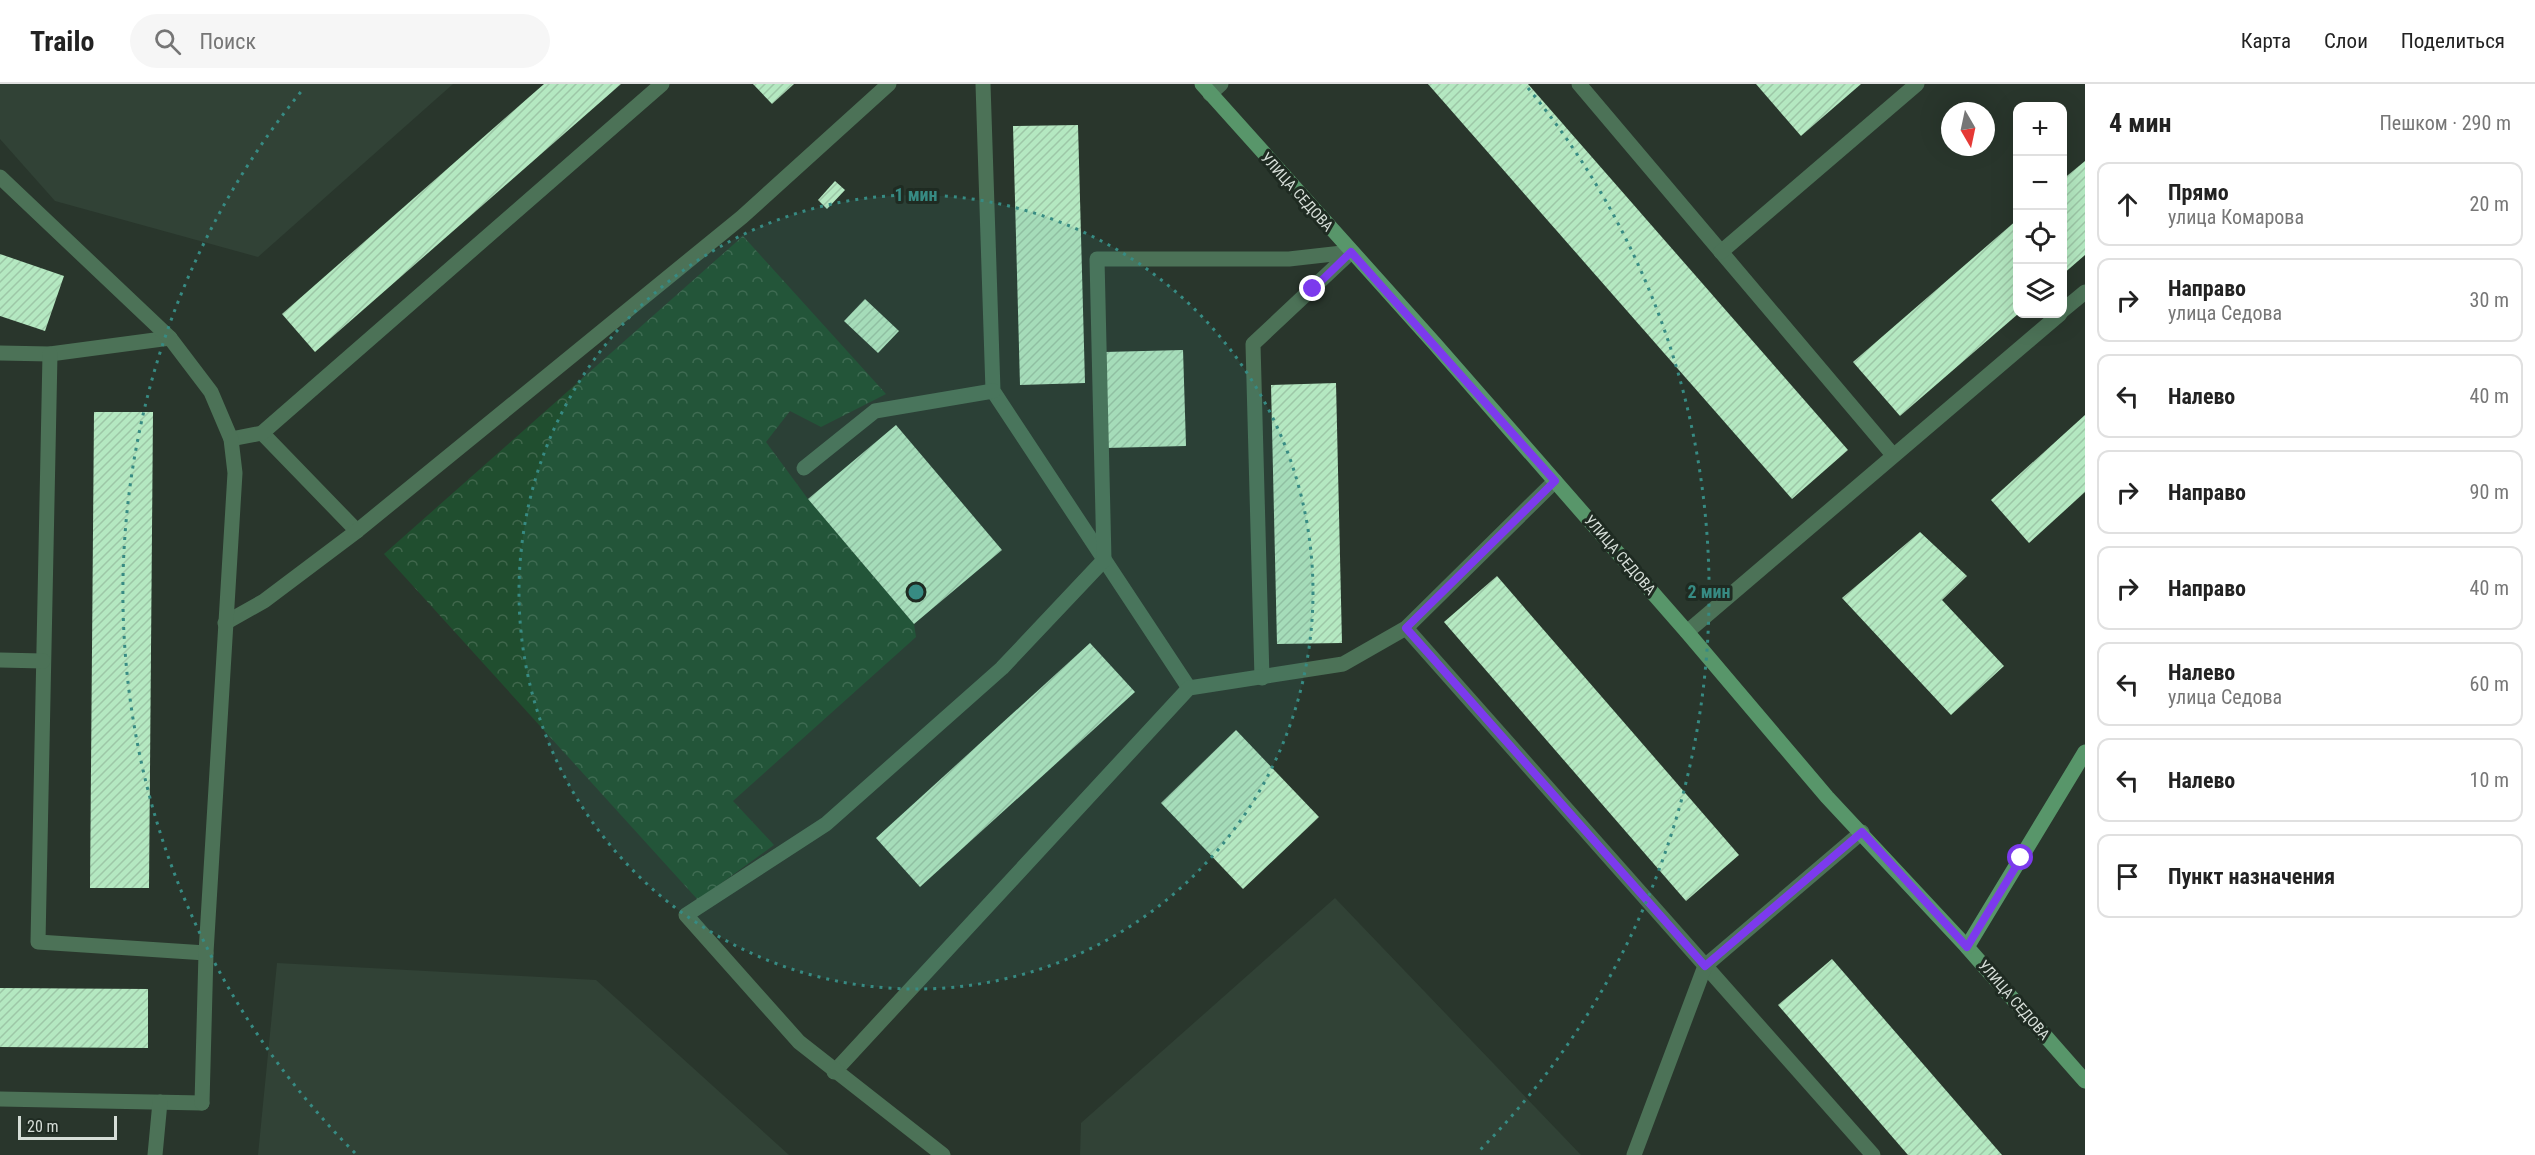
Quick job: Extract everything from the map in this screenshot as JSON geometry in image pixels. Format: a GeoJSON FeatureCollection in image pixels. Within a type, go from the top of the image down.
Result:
{"type":"FeatureCollection","features":[{"type":"Feature","properties":{"kind":"main road","name":"УЛИЦА СЕДОВА"},"geometry":{"type":"LineString","coordinates":[[1211,87],[1351,252],[1687,632],[1827,797],[1967,947],[2085,1081]]}},
{"type":"Feature","properties":{"kind":"main road"},"geometry":{"type":"LineString","coordinates":[[1967,947],[2085,752]]}},
{"type":"Feature","properties":{"kind":"street"},"geometry":{"type":"LineString","coordinates":[[231,439],[262,433],[662,84]]}},
{"type":"Feature","properties":{"kind":"street"},"geometry":{"type":"LineString","coordinates":[[225,624],[264,601],[357,531],[742,218],[889,84]]}},
{"type":"Feature","properties":{"kind":"street"},"geometry":{"type":"LineString","coordinates":[[983,84],[993,391],[1189,688]]}},
{"type":"Feature","properties":{"kind":"street"},"geometry":{"type":"LineString","coordinates":[[1580,84],[1893,455]]}},
{"type":"Feature","properties":{"kind":"street"},"geometry":{"type":"LineString","coordinates":[[1721,252],[1917,84]]}},
{"type":"Feature","properties":{"kind":"street"},"geometry":{"type":"LineString","coordinates":[[0,177],[170,338],[211,392],[231,439],[235,473],[206,953],[202,1103],[0,1099]]}},
{"type":"Feature","properties":{"kind":"street"},"geometry":{"type":"LineString","coordinates":[[943,1155],[834,1072],[784,1028],[686,915],[826,824],[1002,668],[1104,560],[1097,259],[1289,259],[1351,252]]}},
{"type":"Feature","properties":{"kind":"street"},"geometry":{"type":"LineString","coordinates":[[1262,678],[1253,344],[1351,252]]}},
{"type":"Feature","properties":{"kind":"street"},"geometry":{"type":"LineString","coordinates":[[2067,307],[2085,292]]}},
{"type":"Feature","properties":{"kind":"street"},"geometry":{"type":"LineString","coordinates":[[1687,632],[2054,318]]}},
{"type":"Feature","properties":{"kind":"street"},"geometry":{"type":"LineString","coordinates":[[0,353],[50,354],[170,338]]}},
{"type":"Feature","properties":{"kind":"street"},"geometry":{"type":"LineString","coordinates":[[50,354],[38,942],[206,953]]}},
{"type":"Feature","properties":{"kind":"street"},"geometry":{"type":"LineString","coordinates":[[804,468],[875,411],[993,391]]}},
{"type":"Feature","properties":{"kind":"street"},"geometry":{"type":"LineString","coordinates":[[262,433],[357,531]]}},
{"type":"Feature","properties":{"kind":"street"},"geometry":{"type":"LineString","coordinates":[[834,1072],[1189,688],[1343,664],[1406,628],[1555,481]]}},
{"type":"Feature","properties":{"kind":"street"},"geometry":{"type":"LineString","coordinates":[[1406,628],[1873,1155]]}},
{"type":"Feature","properties":{"kind":"street"},"geometry":{"type":"LineString","coordinates":[[0,660],[43,661]]}},
{"type":"Feature","properties":{"kind":"street"},"geometry":{"type":"LineString","coordinates":[[1634,1155],[1705,966],[1862,832]]}},
{"type":"Feature","properties":{"kind":"street"},"geometry":{"type":"LineString","coordinates":[[155,1155],[160,1102]]}},
{"type":"Feature","properties":{"kind":"shaded area"},"geometry":{"type":"Polygon","coordinates":[[[0,84],[453,84],[258,257],[55,201],[0,139],[0,84]]]}},
{"type":"Feature","properties":{"kind":"shaded area"},"geometry":{"type":"Polygon","coordinates":[[[1335,898],[1581,1155],[1080,1155],[1081,1123],[1335,898]]]}},
{"type":"Feature","properties":{"kind":"shaded area"},"geometry":{"type":"Polygon","coordinates":[[[277,963],[596,980],[789,1155],[258,1155],[277,963]]]}},
{"type":"Feature","properties":{"kind":"green space"},"geometry":{"type":"Polygon","coordinates":[[[743,236],[886,394],[821,427],[790,411],[766,442],[808,499],[914,624],[916,637],[733,801],[774,845],[698,900],[384,554],[743,236]]]}},
{"type":"Feature","properties":{"kind":"building"},"geometry":{"type":"Polygon","coordinates":[[[544,84],[621,84],[315,352],[282,314],[544,84]]]}},
{"type":"Feature","properties":{"kind":"building"},"geometry":{"type":"Polygon","coordinates":[[[753,84],[794,84],[772,104],[753,84]]]}},
{"type":"Feature","properties":{"kind":"building"},"geometry":{"type":"Polygon","coordinates":[[[1428,84],[1528,84],[1848,450],[1792,499],[1428,84]]]}},
{"type":"Feature","properties":{"kind":"building"},"geometry":{"type":"Polygon","coordinates":[[[1756,84],[1861,84],[1801,136],[1756,84]]]}},
{"type":"Feature","properties":{"kind":"building"},"geometry":{"type":"Polygon","coordinates":[[[1078,125],[1085,383],[1020,385],[1013,126],[1078,125]]]}},
{"type":"Feature","properties":{"kind":"building"},"geometry":{"type":"Polygon","coordinates":[[[2085,161],[2085,255],[2067,271],[2067,210],[2067,176],[2085,161]]]}},
{"type":"Feature","properties":{"kind":"building"},"geometry":{"type":"Polygon","coordinates":[[[835,181],[845,190],[827,209],[818,200],[835,181]]]}},
{"type":"Feature","properties":{"kind":"building"},"geometry":{"type":"Polygon","coordinates":[[[2013,223],[2013,318],[1900,416],[1853,362],[2013,223]]]}},
{"type":"Feature","properties":{"kind":"building"},"geometry":{"type":"Polygon","coordinates":[[[0,254],[64,276],[45,331],[0,316],[0,254]]]}},
{"type":"Feature","properties":{"kind":"building"},"geometry":{"type":"Polygon","coordinates":[[[865,299],[899,331],[878,353],[844,321],[865,299]]]}},
{"type":"Feature","properties":{"kind":"building"},"geometry":{"type":"Polygon","coordinates":[[[1183,350],[1186,446],[1106,448],[1104,352],[1183,350]]]}},
{"type":"Feature","properties":{"kind":"building"},"geometry":{"type":"Polygon","coordinates":[[[1336,383],[1342,643],[1277,644],[1271,385],[1336,383]]]}},
{"type":"Feature","properties":{"kind":"building"},"geometry":{"type":"Polygon","coordinates":[[[94,412],[153,412],[149,888],[90,888],[94,412]]]}},
{"type":"Feature","properties":{"kind":"building"},"geometry":{"type":"Polygon","coordinates":[[[2085,415],[2085,492],[2029,543],[1991,500],[2085,415]]]}},
{"type":"Feature","properties":{"kind":"building"},"geometry":{"type":"Polygon","coordinates":[[[896,425],[1002,550],[914,624],[808,499],[896,425]]]}},
{"type":"Feature","properties":{"kind":"building"},"geometry":{"type":"Polygon","coordinates":[[[1920,532],[1967,576],[1942,600],[2004,666],[1951,715],[1842,598],[1920,532]]]}},
{"type":"Feature","properties":{"kind":"building"},"geometry":{"type":"Polygon","coordinates":[[[1497,576],[1739,855],[1686,901],[1444,622],[1497,576]]]}},
{"type":"Feature","properties":{"kind":"building"},"geometry":{"type":"Polygon","coordinates":[[[1090,643],[1135,692],[920,887],[876,838],[1090,643]]]}},
{"type":"Feature","properties":{"kind":"building"},"geometry":{"type":"Polygon","coordinates":[[[1236,730],[1319,817],[1243,889],[1161,803],[1236,730]]]}},
{"type":"Feature","properties":{"kind":"building"},"geometry":{"type":"Polygon","coordinates":[[[1832,959],[2002,1155],[1908,1155],[1778,1005],[1832,959]]]}},
{"type":"Feature","properties":{"kind":"building"},"geometry":{"type":"Polygon","coordinates":[[[0,988],[148,989],[148,1048],[0,1047],[0,988]]]}},
{"type":"Feature","properties":{"kind":"route"},"geometry":{"type":"LineString","coordinates":[[1313,289],[1351,252],[1555,481],[1406,628],[1705,966],[1862,832],[1967,947],[2021,858]]}}]}
